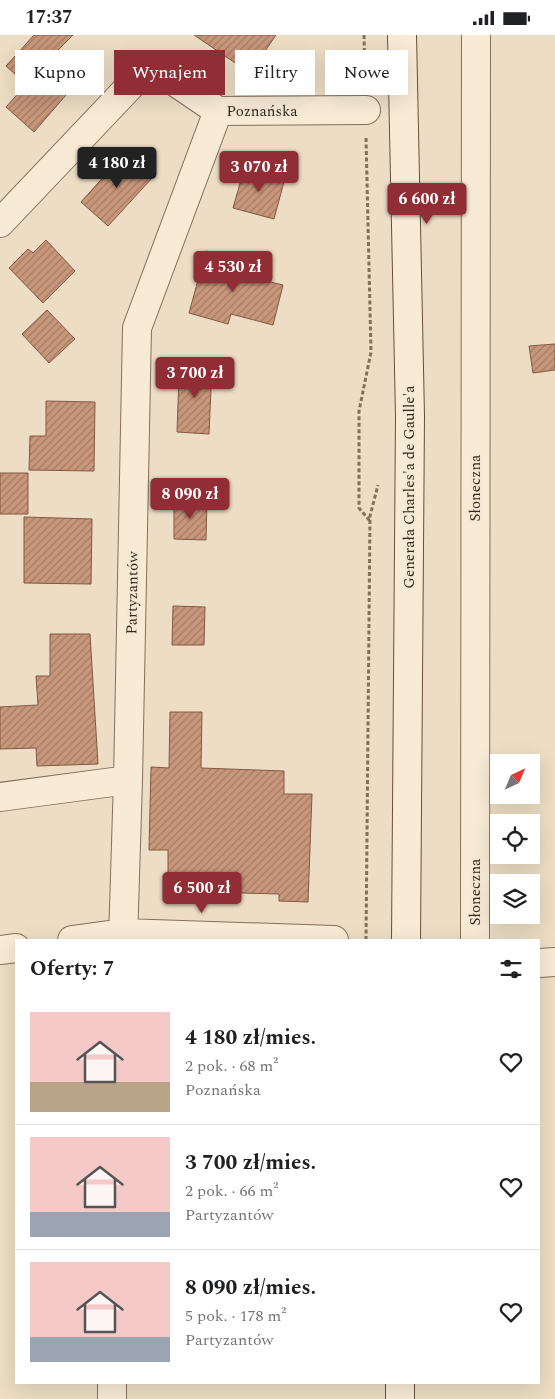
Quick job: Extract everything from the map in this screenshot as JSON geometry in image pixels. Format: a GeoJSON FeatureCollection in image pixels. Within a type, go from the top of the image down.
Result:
{"type":"FeatureCollection","features":[{"type":"Feature","properties":{"kind":"street","name":"Generała Charles'a de Gaulle'a"},"geometry":{"type":"LineString","coordinates":[[402,35],[410,415],[406,939]]}},
{"type":"Feature","properties":{"kind":"street","name":"Słoneczna"},"geometry":{"type":"LineString","coordinates":[[475,939],[476,35]]}},
{"type":"Feature","properties":{"kind":"street","name":"Poznańska"},"geometry":{"type":"LineString","coordinates":[[0,223],[150,65],[218,111],[366,110]]}},
{"type":"Feature","properties":{"kind":"street","name":"Partyzantów"},"geometry":{"type":"LineString","coordinates":[[123,937],[137,328],[218,111]]}},
{"type":"Feature","properties":{"kind":"street"},"geometry":{"type":"LineString","coordinates":[[0,797],[128,780]]}},
{"type":"Feature","properties":{"kind":"street"},"geometry":{"type":"LineString","coordinates":[[89,939],[123,937],[264,939]]}},
{"type":"Feature","properties":{"kind":"street"},"geometry":{"type":"LineString","coordinates":[[0,950],[15,948]]}},
{"type":"Feature","properties":{"kind":"street"},"geometry":{"type":"LineString","coordinates":[[540,963],[555,962]]}},
{"type":"Feature","properties":{"kind":"street"},"geometry":{"type":"LineString","coordinates":[[112,1384],[112,1399]]}},
{"type":"Feature","properties":{"kind":"street"},"geometry":{"type":"LineString","coordinates":[[400,1384],[400,1399]]}},
{"type":"Feature","properties":{"kind":"path"},"geometry":{"type":"LineString","coordinates":[[364,35],[372,352],[359,411],[359,508],[370,521]]}},
{"type":"Feature","properties":{"kind":"path"},"geometry":{"type":"LineString","coordinates":[[366,939],[370,521],[371,510],[380,478]]}},
{"type":"Feature","properties":{"kind":"building"},"geometry":{"type":"Polygon","coordinates":[[[34,35],[73,35],[58,50],[20,50],[34,35]]]}},
{"type":"Feature","properties":{"kind":"building"},"geometry":{"type":"Polygon","coordinates":[[[194,35],[276,35],[266,50],[235,50],[235,63],[225,56],[225,50],[216,50],[194,35]]]}},
{"type":"Feature","properties":{"kind":"building"},"geometry":{"type":"Polygon","coordinates":[[[15,56],[15,74],[6,66],[15,56]]]}},
{"type":"Feature","properties":{"kind":"building"},"geometry":{"type":"Polygon","coordinates":[[[17,95],[66,95],[34,132],[6,107],[17,95]]]}},
{"type":"Feature","properties":{"kind":"building"},"geometry":{"type":"Polygon","coordinates":[[[125,153],[153,177],[108,226],[81,202],[125,153]]]}},
{"type":"Feature","properties":{"kind":"building"},"geometry":{"type":"Polygon","coordinates":[[[245,166],[285,178],[274,219],[233,208],[245,166]]]}},
{"type":"Feature","properties":{"kind":"building"},"geometry":{"type":"Polygon","coordinates":[[[46,240],[75,271],[43,303],[9,268],[28,249],[33,253],[46,240]]]}},
{"type":"Feature","properties":{"kind":"building"},"geometry":{"type":"Polygon","coordinates":[[[206,251],[246,263],[242,275],[283,285],[273,325],[231,314],[228,324],[189,313],[206,251]]]}},
{"type":"Feature","properties":{"kind":"building"},"geometry":{"type":"Polygon","coordinates":[[[47,310],[75,339],[49,363],[22,334],[47,310]]]}},
{"type":"Feature","properties":{"kind":"building"},"geometry":{"type":"Polygon","coordinates":[[[555,344],[555,370],[533,373],[529,346],[555,344]]]}},
{"type":"Feature","properties":{"kind":"building"},"geometry":{"type":"Polygon","coordinates":[[[184,364],[212,366],[209,434],[177,432],[179,375],[183,375],[184,364]]]}},
{"type":"Feature","properties":{"kind":"building"},"geometry":{"type":"Polygon","coordinates":[[[46,401],[95,402],[94,471],[29,470],[30,436],[46,436],[46,401]]]}},
{"type":"Feature","properties":{"kind":"building"},"geometry":{"type":"Polygon","coordinates":[[[0,473],[28,473],[28,514],[0,514],[0,473]]]}},
{"type":"Feature","properties":{"kind":"building"},"geometry":{"type":"Polygon","coordinates":[[[174,501],[207,501],[206,540],[174,539],[174,501]]]}},
{"type":"Feature","properties":{"kind":"building"},"geometry":{"type":"Polygon","coordinates":[[[24,517],[92,519],[91,584],[24,583],[24,517]]]}},
{"type":"Feature","properties":{"kind":"building"},"geometry":{"type":"Polygon","coordinates":[[[173,606],[205,607],[204,645],[172,645],[173,606]]]}},
{"type":"Feature","properties":{"kind":"building"},"geometry":{"type":"Polygon","coordinates":[[[50,634],[90,634],[98,764],[37,766],[36,748],[0,749],[0,707],[38,705],[36,676],[50,676],[50,634]]]}},
{"type":"Feature","properties":{"kind":"building"},"geometry":{"type":"Polygon","coordinates":[[[170,712],[202,712],[201,768],[284,771],[284,794],[312,794],[308,902],[279,901],[279,894],[168,891],[168,850],[149,850],[151,767],[169,768],[170,712]]]}}]}
